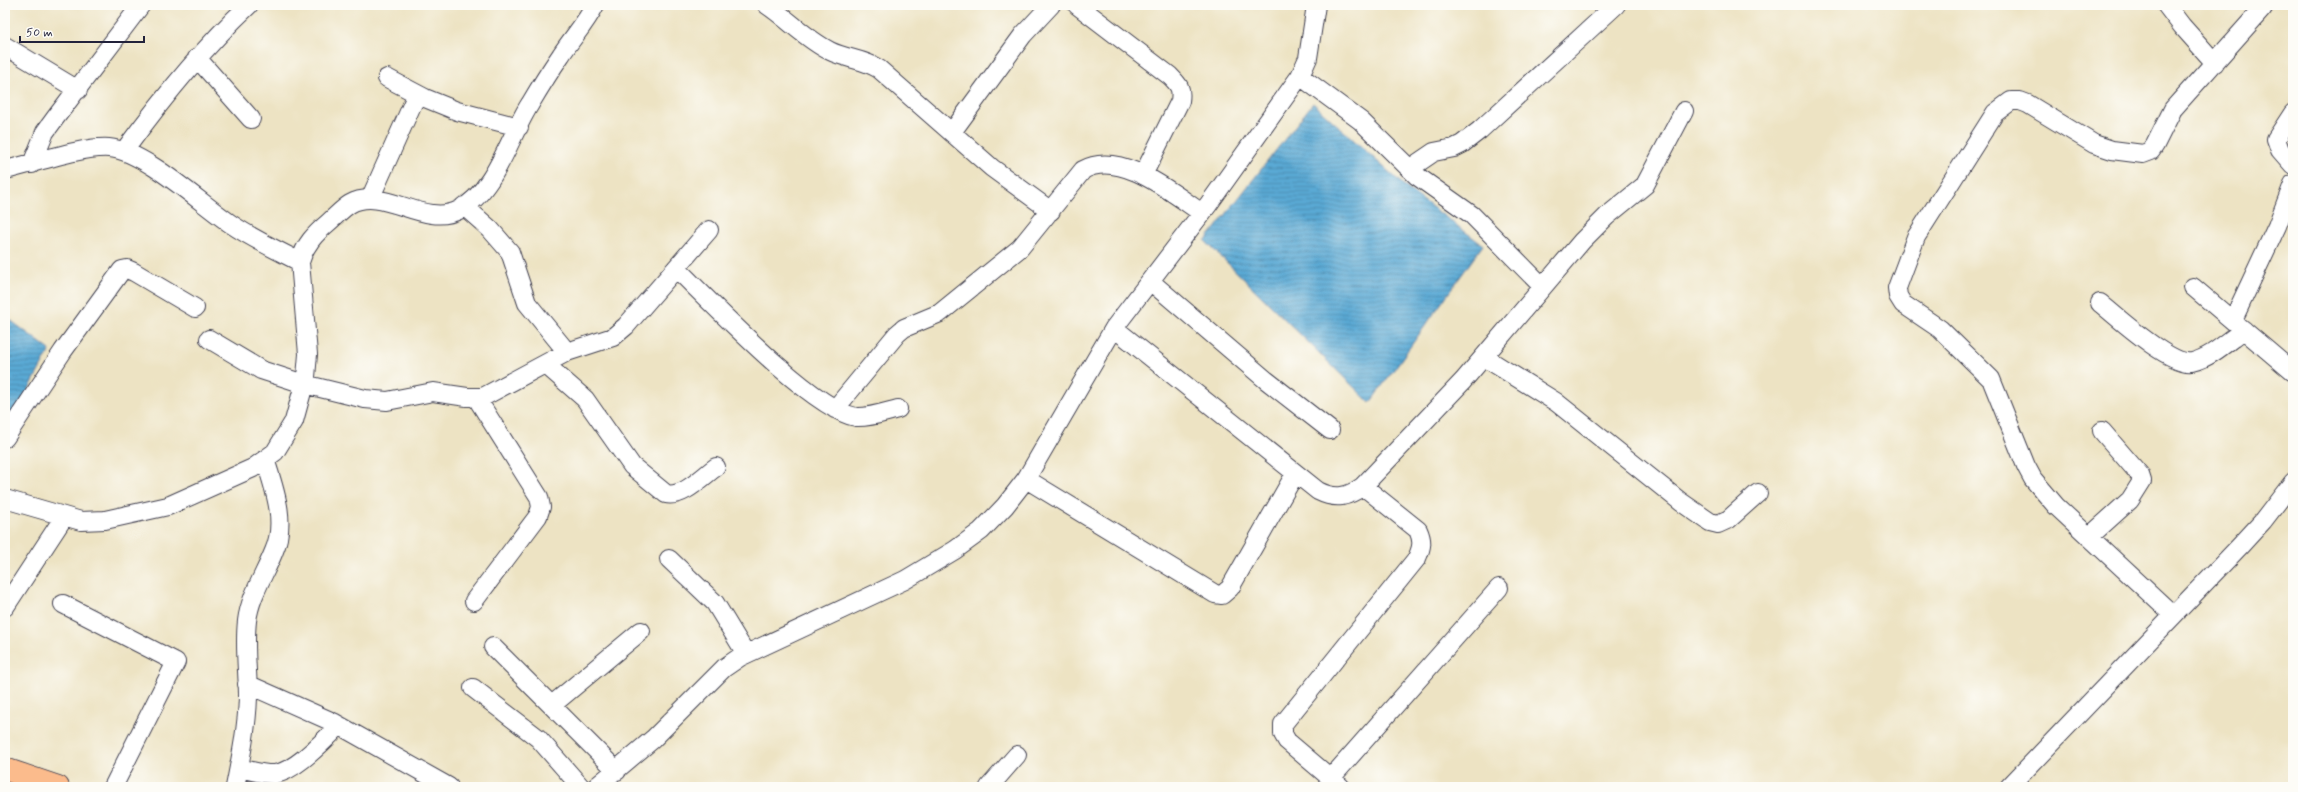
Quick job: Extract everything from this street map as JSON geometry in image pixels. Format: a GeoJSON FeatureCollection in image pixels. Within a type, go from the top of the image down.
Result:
{"type":"FeatureCollection","features":[{"type":"Feature","properties":{"kind":"main road"},"geometry":{"type":"LineString","coordinates":[[5,769],[58,787]]}},
{"type":"Feature","properties":{"kind":"street"},"geometry":{"type":"LineString","coordinates":[[32,164],[46,132],[141,5]]}},
{"type":"Feature","properties":{"kind":"street"},"geometry":{"type":"LineString","coordinates":[[124,151],[159,102],[197,58],[250,5]]}},
{"type":"Feature","properties":{"kind":"street"},"geometry":{"type":"LineString","coordinates":[[5,499],[64,517],[81,520],[105,520],[168,506],[253,468],[275,452],[294,421],[304,384],[308,354],[300,262],[304,249],[313,236],[350,204],[363,199],[427,213],[445,213],[458,210],[464,206],[484,186],[503,160],[528,108],[595,5]]}},
{"type":"Feature","properties":{"kind":"street"},"geometry":{"type":"LineString","coordinates":[[767,5],[829,51],[844,57],[870,63],[879,69],[992,168],[1051,211]]}},
{"type":"Feature","properties":{"kind":"street"},"geometry":{"type":"LineString","coordinates":[[952,132],[1023,35],[1051,5]]}},
{"type":"Feature","properties":{"kind":"street"},"geometry":{"type":"LineString","coordinates":[[1077,5],[1170,76],[1178,84],[1181,90],[1180,101],[1143,175]]}},
{"type":"Feature","properties":{"kind":"street"},"geometry":{"type":"LineString","coordinates":[[596,787],[617,771],[653,739],[724,668],[746,654],[905,580],[955,550],[982,531],[1005,506],[1026,479],[1114,328],[1202,213],[1300,76],[1308,58],[1316,5]]}},
{"type":"Feature","properties":{"kind":"street"},"geometry":{"type":"LineString","coordinates":[[1409,169],[1434,152],[1454,148],[1462,144],[1480,130],[1616,5]]}},
{"type":"Feature","properties":{"kind":"street"},"geometry":{"type":"LineString","coordinates":[[2166,5],[2182,26],[2215,63]]}},
{"type":"Feature","properties":{"kind":"street"},"geometry":{"type":"LineString","coordinates":[[2173,615],[2056,506],[2033,479],[2026,466],[1991,379],[1940,329],[1903,304],[1898,296],[1900,278],[1916,237],[1995,113],[2003,105],[2011,101],[2028,104],[2094,144],[2112,150],[2143,154],[2151,151],[2155,145],[2173,109],[2263,8]]}},
{"type":"Feature","properties":{"kind":"street"},"geometry":{"type":"LineString","coordinates":[[5,46],[78,90]]}},
{"type":"Feature","properties":{"kind":"street"},"geometry":{"type":"LineString","coordinates":[[197,58],[251,119]]}},
{"type":"Feature","properties":{"kind":"street"},"geometry":{"type":"LineString","coordinates":[[1300,76],[1361,121],[1409,169],[1472,215],[1543,287]]}},
{"type":"Feature","properties":{"kind":"street"},"geometry":{"type":"LineString","coordinates":[[387,78],[417,94],[457,111],[518,127]]}},
{"type":"Feature","properties":{"kind":"street"},"geometry":{"type":"LineString","coordinates":[[370,200],[417,94]]}},
{"type":"Feature","properties":{"kind":"street"},"geometry":{"type":"LineString","coordinates":[[1114,328],[1295,474],[1328,496],[1342,497],[1352,494],[1363,486],[1484,357],[1543,287],[1607,216],[1645,185],[1684,111]]}},
{"type":"Feature","properties":{"kind":"street"},"geometry":{"type":"LineString","coordinates":[[2293,113],[2276,139],[2280,150],[2293,165]]}},
{"type":"Feature","properties":{"kind":"street"},"geometry":{"type":"LineString","coordinates":[[5,170],[92,149],[108,148],[124,151],[146,162],[232,225],[300,262]]}},
{"type":"Feature","properties":{"kind":"street"},"geometry":{"type":"LineString","coordinates":[[836,409],[904,328],[940,313],[1020,248],[1083,170],[1091,165],[1101,164],[1116,166],[1143,175],[1202,213]]}},
{"type":"Feature","properties":{"kind":"street"},"geometry":{"type":"LineString","coordinates":[[2100,304],[2164,353],[2184,363],[2200,360],[2239,325],[2293,184]]}},
{"type":"Feature","properties":{"kind":"street"},"geometry":{"type":"LineString","coordinates":[[464,206],[490,228],[510,252],[527,303],[567,352]]}},
{"type":"Feature","properties":{"kind":"street"},"geometry":{"type":"LineString","coordinates":[[209,339],[262,370],[304,384],[365,399],[386,401],[433,392],[483,397],[496,392],[567,352],[613,337],[626,326],[709,230]]}},
{"type":"Feature","properties":{"kind":"street"},"geometry":{"type":"LineString","coordinates":[[676,268],[752,342],[806,388],[836,409],[858,417],[898,409]]}},
{"type":"Feature","properties":{"kind":"street"},"geometry":{"type":"LineString","coordinates":[[5,438],[63,351],[122,270],[128,269],[134,272],[195,308]]}},
{"type":"Feature","properties":{"kind":"street"},"geometry":{"type":"LineString","coordinates":[[1150,281],[1266,380],[1330,430]]}},
{"type":"Feature","properties":{"kind":"street"},"geometry":{"type":"LineString","coordinates":[[2193,287],[2293,372]]}},
{"type":"Feature","properties":{"kind":"street"},"geometry":{"type":"LineString","coordinates":[[1484,357],[1556,402],[1681,502],[1710,522],[1718,524],[1729,519],[1758,493]]}},
{"type":"Feature","properties":{"kind":"street"},"geometry":{"type":"LineString","coordinates":[[544,364],[586,398],[632,466],[666,494],[673,495],[680,492],[716,467]]}},
{"type":"Feature","properties":{"kind":"street"},"geometry":{"type":"LineString","coordinates":[[474,601],[538,516],[541,507],[538,498],[476,397]]}},
{"type":"Feature","properties":{"kind":"street"},"geometry":{"type":"LineString","coordinates":[[2089,537],[2130,500],[2142,481],[2140,475],[2102,430]]}},
{"type":"Feature","properties":{"kind":"street"},"geometry":{"type":"LineString","coordinates":[[235,787],[244,741],[247,684],[245,649],[249,609],[275,549],[278,534],[279,515],[277,497],[265,459]]}},
{"type":"Feature","properties":{"kind":"street"},"geometry":{"type":"LineString","coordinates":[[1026,479],[1215,594],[1222,595],[1230,588],[1295,474]]}},
{"type":"Feature","properties":{"kind":"street"},"geometry":{"type":"LineString","coordinates":[[2009,787],[2263,522],[2293,482]]}},
{"type":"Feature","properties":{"kind":"street"},"geometry":{"type":"LineString","coordinates":[[1363,486],[1418,530],[1422,538],[1422,548],[1417,558],[1283,724],[1283,734],[1287,741],[1336,782],[1499,588]]}},
{"type":"Feature","properties":{"kind":"street"},"geometry":{"type":"LineString","coordinates":[[5,607],[64,517]]}},
{"type":"Feature","properties":{"kind":"street"},"geometry":{"type":"LineString","coordinates":[[669,559],[715,603],[746,654]]}},
{"type":"Feature","properties":{"kind":"street"},"geometry":{"type":"LineString","coordinates":[[63,604],[176,662],[112,787]]}},
{"type":"Feature","properties":{"kind":"street"},"geometry":{"type":"LineString","coordinates":[[552,705],[641,631]]}},
{"type":"Feature","properties":{"kind":"street"},"geometry":{"type":"LineString","coordinates":[[493,646],[617,771]]}},
{"type":"Feature","properties":{"kind":"street"},"geometry":{"type":"LineString","coordinates":[[247,684],[296,704],[449,787]]}},
{"type":"Feature","properties":{"kind":"street"},"geometry":{"type":"LineString","coordinates":[[473,688],[538,738],[581,787]]}},
{"type":"Feature","properties":{"kind":"street"},"geometry":{"type":"LineString","coordinates":[[239,768],[274,774],[283,772],[294,765],[339,726]]}},
{"type":"Feature","properties":{"kind":"street"},"geometry":{"type":"LineString","coordinates":[[989,787],[1017,755]]}},
{"type":"Feature","properties":{"kind":"water"},"geometry":{"type":"Polygon","coordinates":[[[1313,103],[1408,189],[1483,245],[1370,403],[1205,241],[1313,103]]]}},
{"type":"Feature","properties":{"kind":"water"},"geometry":{"type":"Polygon","coordinates":[[[5,316],[50,350],[21,404],[5,428],[5,316]]]}}]}
